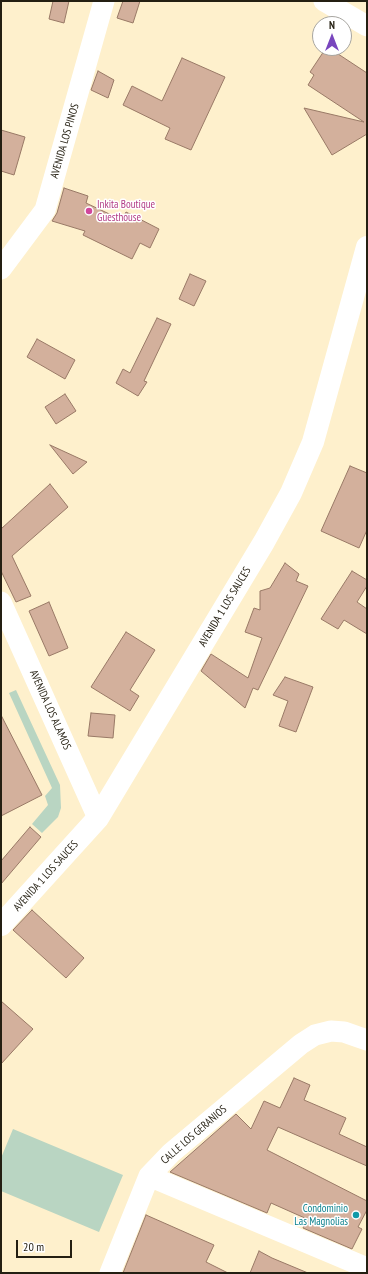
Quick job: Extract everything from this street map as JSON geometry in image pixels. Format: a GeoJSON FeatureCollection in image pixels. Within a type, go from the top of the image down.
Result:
{"type":"FeatureCollection","features":[{"type":"Feature","properties":{"kind":"street","name":"AVENIDA LOS PINOS"},"geometry":{"type":"LineString","coordinates":[[1,269],[45,210],[104,1]]}},
{"type":"Feature","properties":{"kind":"street"},"geometry":{"type":"LineString","coordinates":[[324,1],[367,26]]}},
{"type":"Feature","properties":{"kind":"street","name":"AVENIDA 1 LOS SAUCES"},"geometry":{"type":"LineString","coordinates":[[1,925],[98,818],[264,542],[291,493],[313,442],[367,247]]}},
{"type":"Feature","properties":{"kind":"street","name":"AVENIDA LOS ALAMOS"},"geometry":{"type":"LineString","coordinates":[[1,602],[98,818]]}},
{"type":"Feature","properties":{"kind":"street","name":"CALLE LOS GERANIOS"},"geometry":{"type":"LineString","coordinates":[[110,1273],[149,1176],[171,1153],[301,1044],[315,1035],[331,1031],[344,1032],[367,1040]]}},
{"type":"Feature","properties":{"kind":"street"},"geometry":{"type":"LineString","coordinates":[[149,1176],[363,1264]]}},
{"type":"Feature","properties":{"kind":"green space"},"geometry":{"type":"Polygon","coordinates":[[[16,690],[60,785],[61,808],[58,817],[42,833],[32,824],[48,805],[45,796],[52,788],[9,693],[16,690]]]}},
{"type":"Feature","properties":{"kind":"green space"},"geometry":{"type":"Polygon","coordinates":[[[13,1129],[123,1175],[99,1232],[1,1191],[1,1158],[13,1129]]]}},
{"type":"Feature","properties":{"kind":"building"},"geometry":{"type":"Polygon","coordinates":[[[53,1],[69,1],[64,23],[49,19],[53,1]]]}},
{"type":"Feature","properties":{"kind":"building"},"geometry":{"type":"Polygon","coordinates":[[[123,1],[140,1],[133,23],[117,18],[123,1]]]}},
{"type":"Feature","properties":{"kind":"building"},"geometry":{"type":"Polygon","coordinates":[[[321,56],[341,56],[367,73],[367,134],[332,155],[304,108],[364,122],[308,85],[314,75],[310,72],[321,56]]]}},
{"type":"Feature","properties":{"kind":"building"},"geometry":{"type":"Polygon","coordinates":[[[182,58],[225,77],[191,150],[165,139],[170,128],[123,105],[132,86],[162,101],[182,58]]]}},
{"type":"Feature","properties":{"kind":"building"},"geometry":{"type":"Polygon","coordinates":[[[98,71],[114,80],[108,98],[91,90],[98,71]]]}},
{"type":"Feature","properties":{"kind":"building"},"geometry":{"type":"Polygon","coordinates":[[[1,130],[25,137],[14,175],[1,171],[1,130]]]}},
{"type":"Feature","properties":{"kind":"building"},"geometry":{"type":"Polygon","coordinates":[[[64,188],[88,196],[86,203],[122,220],[126,212],[159,229],[150,248],[140,243],[132,259],[83,235],[85,231],[52,221],[57,213],[64,188]]]}},
{"type":"Feature","properties":{"kind":"building"},"geometry":{"type":"Polygon","coordinates":[[[190,274],[206,281],[194,306],[179,299],[190,274]]]}},
{"type":"Feature","properties":{"kind":"building"},"geometry":{"type":"Polygon","coordinates":[[[157,318],[171,324],[144,381],[147,382],[138,396],[116,383],[123,369],[130,373],[157,318]]]}},
{"type":"Feature","properties":{"kind":"building"},"geometry":{"type":"Polygon","coordinates":[[[37,339],[75,360],[65,379],[27,357],[37,339]]]}},
{"type":"Feature","properties":{"kind":"building"},"geometry":{"type":"Polygon","coordinates":[[[65,394],[76,411],[56,424],[45,407],[65,394]]]}},
{"type":"Feature","properties":{"kind":"building"},"geometry":{"type":"Polygon","coordinates":[[[50,445],[87,462],[73,474],[50,445]]]}},
{"type":"Feature","properties":{"kind":"building"},"geometry":{"type":"Polygon","coordinates":[[[350,466],[367,473],[367,530],[359,548],[321,531],[350,466]]]}},
{"type":"Feature","properties":{"kind":"building"},"geometry":{"type":"Polygon","coordinates":[[[50,484],[68,507],[12,556],[31,596],[16,602],[1,571],[1,529],[50,484]]]}},
{"type":"Feature","properties":{"kind":"building"},"geometry":{"type":"Polygon","coordinates":[[[285,563],[299,574],[296,581],[308,586],[258,690],[253,688],[245,708],[201,671],[211,654],[248,678],[262,638],[245,632],[254,608],[260,610],[260,591],[270,588],[285,563]]]}},
{"type":"Feature","properties":{"kind":"building"},"geometry":{"type":"Polygon","coordinates":[[[352,571],[367,580],[367,586],[357,602],[367,609],[367,634],[344,620],[338,629],[321,619],[352,571]]]}},
{"type":"Feature","properties":{"kind":"building"},"geometry":{"type":"Polygon","coordinates":[[[49,602],[68,648],[49,656],[29,611],[49,602]]]}},
{"type":"Feature","properties":{"kind":"building"},"geometry":{"type":"Polygon","coordinates":[[[126,632],[155,650],[130,690],[139,696],[130,711],[91,687],[126,632]]]}},
{"type":"Feature","properties":{"kind":"building"},"geometry":{"type":"Polygon","coordinates":[[[285,677],[313,687],[296,732],[279,726],[288,701],[273,695],[285,677]]]}},
{"type":"Feature","properties":{"kind":"building"},"geometry":{"type":"Polygon","coordinates":[[[91,713],[115,715],[113,738],[88,736],[91,713]]]}},
{"type":"Feature","properties":{"kind":"building"},"geometry":{"type":"Polygon","coordinates":[[[1,715],[42,795],[1,816],[1,715]]]}},
{"type":"Feature","properties":{"kind":"building"},"geometry":{"type":"Polygon","coordinates":[[[30,827],[41,837],[1,884],[1,861],[30,827]]]}},
{"type":"Feature","properties":{"kind":"building"},"geometry":{"type":"Polygon","coordinates":[[[32,910],[84,958],[66,978],[13,930],[32,910]]]}},
{"type":"Feature","properties":{"kind":"building"},"geometry":{"type":"Polygon","coordinates":[[[1,1001],[33,1029],[1,1064],[1,1001]]]}},
{"type":"Feature","properties":{"kind":"building"},"geometry":{"type":"Polygon","coordinates":[[[294,1078],[310,1085],[304,1100],[346,1118],[339,1134],[367,1147],[367,1166],[278,1127],[267,1150],[367,1201],[367,1210],[358,1227],[362,1229],[352,1249],[303,1228],[307,1219],[271,1203],[267,1213],[170,1172],[236,1114],[251,1129],[264,1101],[280,1108],[294,1078]]]}},
{"type":"Feature","properties":{"kind":"building"},"geometry":{"type":"Polygon","coordinates":[[[146,1215],[214,1245],[206,1262],[228,1273],[123,1273],[146,1215]]]}},
{"type":"Feature","properties":{"kind":"building"},"geometry":{"type":"Polygon","coordinates":[[[259,1251],[272,1258],[308,1273],[250,1273],[259,1251]]]}},
{"type":"Feature","properties":{"kind":"place","name":"Inkita Boutique Guesthouse"},"geometry":{"type":"Point","coordinates":[89,211]}},
{"type":"Feature","properties":{"kind":"place","name":"Condominio Las Magnolias"},"geometry":{"type":"Point","coordinates":[356,1215]}}]}
